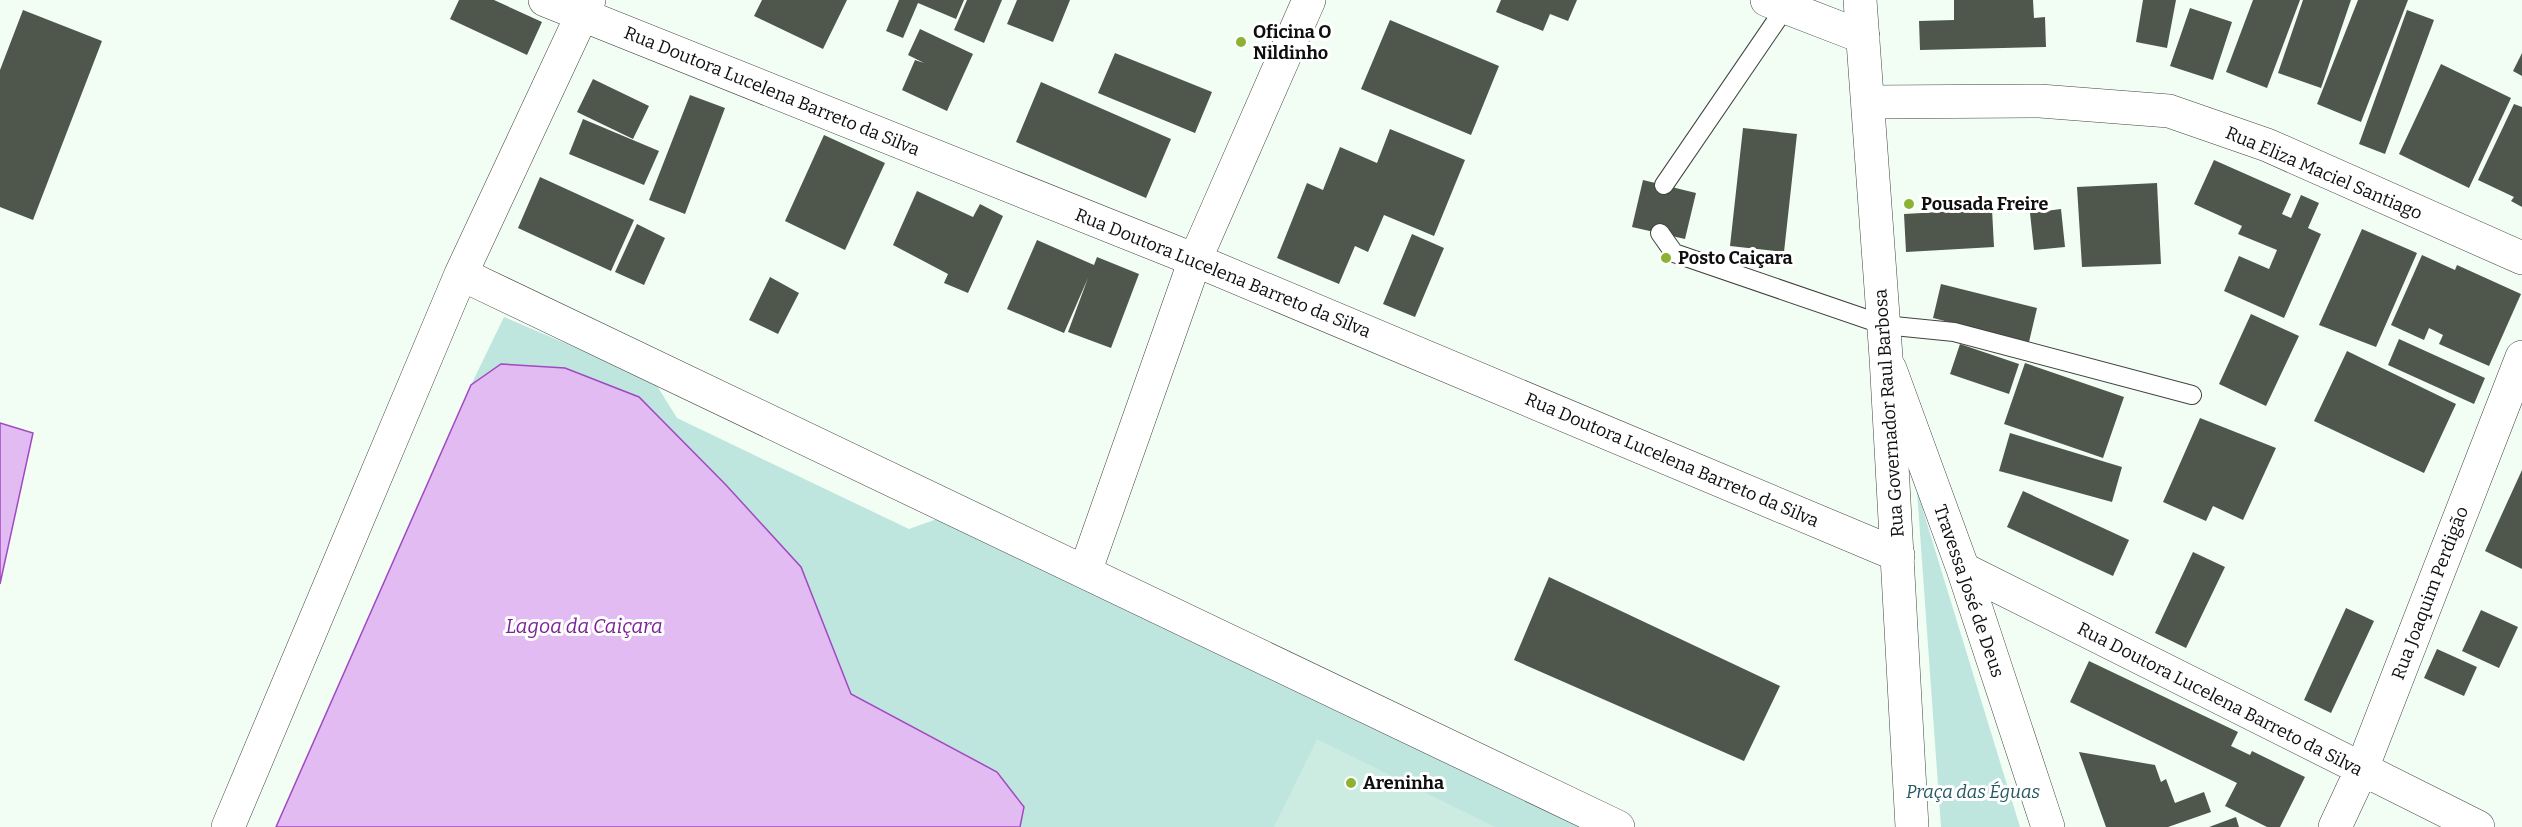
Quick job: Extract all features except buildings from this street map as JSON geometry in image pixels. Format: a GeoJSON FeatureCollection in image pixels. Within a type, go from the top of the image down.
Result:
{"type":"FeatureCollection","features":[{"type":"Feature","properties":{"kind":"street","name":"Rua Doutora Lucelena Barreto da Silva"},"geometry":{"type":"LineString","coordinates":[[545,0],[586,8],[1898,555]]}},
{"type":"Feature","properties":{"kind":"street"},"geometry":{"type":"LineString","coordinates":[[1085,572],[1195,260],[1309,0]]}},
{"type":"Feature","properties":{"kind":"street","name":"Rua Governador Raul Barbosa"},"geometry":{"type":"LineString","coordinates":[[1860,0],[1884,325],[1912,827]]}},
{"type":"Feature","properties":{"kind":"street"},"geometry":{"type":"LineString","coordinates":[[1776,4],[1863,37]]}},
{"type":"Feature","properties":{"kind":"street"},"geometry":{"type":"LineString","coordinates":[[228,827],[461,274],[586,8]]}},
{"type":"Feature","properties":{"kind":"street","name":"Rua Eliza Maciel Santiago"},"geometry":{"type":"LineString","coordinates":[[1868,102],[2040,101],[2169,111],[2267,145],[2522,258]]}},
{"type":"Feature","properties":{"kind":"street"},"geometry":{"type":"LineString","coordinates":[[461,274],[1618,827]]}},
{"type":"Feature","properties":{"kind":"street","name":"Travessa José de Deus"},"geometry":{"type":"LineString","coordinates":[[1886,357],[1963,569],[2048,827]]}},
{"type":"Feature","properties":{"kind":"street","name":"Rua Joaquim Perdigão"},"geometry":{"type":"LineString","coordinates":[[2335,827],[2361,771],[2522,357]]}},
{"type":"Feature","properties":{"kind":"street","name":"Rua Doutora Lucelena Barreto da Silva"},"geometry":{"type":"LineString","coordinates":[[1963,569],[2361,771],[2478,827]]}},
{"type":"Feature","properties":{"kind":"lane"},"geometry":{"type":"LineString","coordinates":[[1664,185],[1776,4]]}},
{"type":"Feature","properties":{"kind":"lane"},"geometry":{"type":"LineString","coordinates":[[1660,234],[1674,253],[1884,325],[1954,332],[2192,395]]}},
{"type":"Feature","properties":{"kind":"green space"},"geometry":{"type":"Polygon","coordinates":[[[504,317],[654,381],[677,418],[909,529],[948,515],[1594,827],[1020,827],[1024,806],[997,772],[851,694],[800,567],[726,485],[639,397],[501,364],[471,385],[504,317]]]}},
{"type":"Feature","properties":{"kind":"green space","name":"Praça das Éguas"},"geometry":{"type":"Polygon","coordinates":[[[1917,491],[2020,827],[1941,827],[1917,491]]]}},
{"type":"Feature","properties":{"kind":"shaded area","name":"Areninha"},"geometry":{"type":"Polygon","coordinates":[[[1317,739],[1495,827],[1274,827],[1317,739]]]}},
{"type":"Feature","properties":{"kind":"water","name":"Lagoa da Caiçara"},"geometry":{"type":"Polygon","coordinates":[[[501,364],[565,368],[639,397],[726,485],[801,567],[851,694],[997,772],[1024,807],[1020,827],[276,827],[471,385],[501,364]]]}},
{"type":"Feature","properties":{"kind":"water"},"geometry":{"type":"Polygon","coordinates":[[[0,423],[33,433],[0,584],[0,423]]]}},
{"type":"Feature","properties":{"kind":"place","name":"Oficina O Nildinho"},"geometry":{"type":"Point","coordinates":[1241,42]}},
{"type":"Feature","properties":{"kind":"place","name":"Pousada Freire"},"geometry":{"type":"Point","coordinates":[1909,204]}},
{"type":"Feature","properties":{"kind":"place","name":"Posto Caiçara"},"geometry":{"type":"Point","coordinates":[1666,258]}},
{"type":"Feature","properties":{"kind":"place","name":"Areninha"},"geometry":{"type":"Point","coordinates":[1351,783]}}]}
